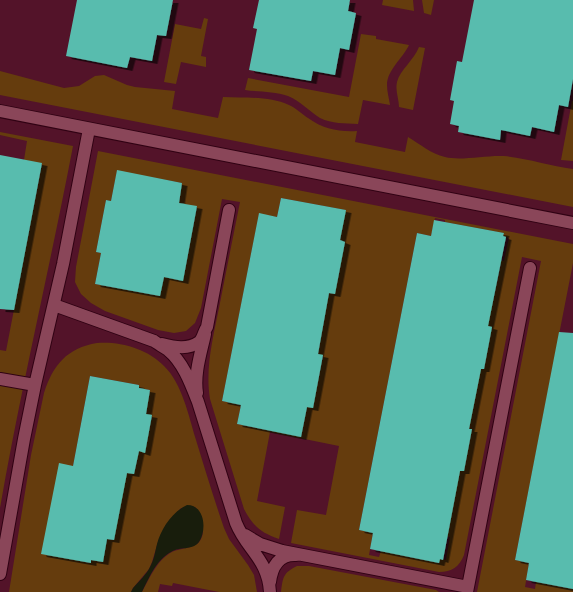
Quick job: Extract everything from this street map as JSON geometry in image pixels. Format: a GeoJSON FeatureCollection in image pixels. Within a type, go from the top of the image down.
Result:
{"type":"FeatureCollection","features":[{"type":"Feature","properties":{"kind":"street"},"geometry":{"type":"LineString","coordinates":[[0,111],[573,223]]}},
{"type":"Feature","properties":{"kind":"street"},"geometry":{"type":"LineString","coordinates":[[0,574],[34,385],[63,264],[89,129]]}},
{"type":"Feature","properties":{"kind":"street"},"geometry":{"type":"LineString","coordinates":[[198,402],[196,385],[198,365],[229,210]]}},
{"type":"Feature","properties":{"kind":"street"},"geometry":{"type":"LineString","coordinates":[[233,514],[244,534],[270,548],[467,590],[530,268]]}},
{"type":"Feature","properties":{"kind":"street"},"geometry":{"type":"LineString","coordinates":[[54,305],[173,347],[188,347],[200,341],[207,327]]}},
{"type":"Feature","properties":{"kind":"street"},"geometry":{"type":"LineString","coordinates":[[154,341],[169,351],[191,383],[233,514],[240,532],[264,566],[269,591]]}},
{"type":"Feature","properties":{"kind":"street"},"geometry":{"type":"LineString","coordinates":[[0,379],[34,385]]}},
{"type":"Feature","properties":{"kind":"street"},"geometry":{"type":"LineString","coordinates":[[269,591],[271,572],[277,560],[289,555],[306,556]]}},
{"type":"Feature","properties":{"kind":"shaded area"},"geometry":{"type":"Polygon","coordinates":[[[383,0],[413,0],[414,11],[382,5],[383,0]]]}},
{"type":"Feature","properties":{"kind":"shaded area"},"geometry":{"type":"Polygon","coordinates":[[[422,0],[434,0],[431,15],[424,13],[422,0]]]}},
{"type":"Feature","properties":{"kind":"shaded area"},"geometry":{"type":"Polygon","coordinates":[[[204,18],[208,19],[201,56],[206,57],[206,67],[181,62],[176,84],[164,82],[175,24],[201,29],[204,18]]]}},
{"type":"Feature","properties":{"kind":"shaded area"},"geometry":{"type":"Polygon","coordinates":[[[361,34],[376,36],[376,39],[409,45],[392,69],[388,80],[387,88],[390,105],[363,100],[358,124],[339,123],[320,118],[297,101],[283,94],[245,90],[248,78],[349,97],[361,34]]]}},
{"type":"Feature","properties":{"kind":"shaded area"},"geometry":{"type":"Polygon","coordinates":[[[419,47],[425,48],[413,110],[399,107],[397,82],[419,47]]]}},
{"type":"Feature","properties":{"kind":"shaded area"},"geometry":{"type":"Polygon","coordinates":[[[0,71],[64,88],[79,86],[95,76],[104,75],[135,87],[175,91],[172,109],[218,118],[223,97],[273,100],[292,106],[314,122],[325,127],[344,131],[357,131],[355,142],[405,152],[408,137],[430,151],[445,157],[504,156],[573,169],[573,207],[0,95],[0,71]]]}},
{"type":"Feature","properties":{"kind":"shaded area"},"geometry":{"type":"Polygon","coordinates":[[[572,101],[573,161],[561,160],[572,101]]]}},
{"type":"Feature","properties":{"kind":"shaded area"},"geometry":{"type":"Polygon","coordinates":[[[0,132],[73,146],[0,508],[0,350],[6,351],[42,164],[24,160],[27,141],[0,135],[0,132]]]}},
{"type":"Feature","properties":{"kind":"shaded area"},"geometry":{"type":"Polygon","coordinates":[[[98,151],[573,244],[573,263],[515,560],[529,563],[525,587],[535,589],[536,582],[573,589],[573,592],[477,592],[541,261],[522,257],[464,555],[460,563],[454,568],[439,572],[291,543],[297,510],[326,515],[339,446],[270,432],[257,501],[285,507],[279,539],[258,528],[244,509],[210,399],[208,376],[212,342],[240,202],[222,199],[201,308],[195,323],[186,331],[174,333],[158,330],[105,311],[91,303],[81,294],[75,282],[76,267],[98,151]],[[117,171],[111,201],[106,200],[96,252],[101,253],[95,284],[160,296],[164,277],[183,281],[197,207],[179,203],[182,183],[117,171]],[[281,198],[277,217],[259,214],[222,401],[241,405],[237,424],[301,437],[307,407],[313,407],[323,356],[318,354],[329,293],[335,294],[345,242],[340,240],[345,210],[281,198]],[[435,218],[431,236],[417,233],[359,530],[373,533],[369,555],[379,557],[381,551],[439,563],[440,559],[446,560],[450,537],[445,536],[448,533],[456,491],[430,485],[457,470],[464,471],[472,429],[465,428],[476,368],[484,369],[492,327],[485,326],[492,306],[501,264],[498,260],[504,261],[509,238],[503,236],[503,233],[445,222],[445,220],[435,218]]]}},
{"type":"Feature","properties":{"kind":"shaded area"},"geometry":{"type":"Polygon","coordinates":[[[115,343],[133,347],[150,355],[170,373],[184,401],[224,528],[229,539],[254,575],[257,592],[219,592],[173,583],[172,586],[160,584],[158,592],[142,592],[155,568],[166,556],[195,545],[202,538],[202,521],[195,507],[181,508],[166,525],[149,569],[131,592],[9,592],[31,455],[44,393],[52,374],[63,359],[86,345],[115,343]],[[90,376],[73,466],[42,553],[90,563],[91,560],[103,562],[107,539],[114,540],[123,472],[134,474],[139,451],[145,452],[152,416],[146,414],[150,390],[139,388],[139,385],[90,376]]]}},
{"type":"Feature","properties":{"kind":"shaded area"},"geometry":{"type":"Polygon","coordinates":[[[187,505],[198,509],[203,519],[202,537],[199,542],[193,547],[174,550],[166,555],[154,570],[142,592],[131,592],[151,564],[164,527],[172,516],[187,505]]]}},
{"type":"Feature","properties":{"kind":"shaded area"},"geometry":{"type":"Polygon","coordinates":[[[297,566],[309,566],[439,592],[281,592],[284,576],[297,566]]]}},
{"type":"Feature","properties":{"kind":"building"},"geometry":{"type":"Polygon","coordinates":[[[77,0],[173,0],[166,36],[157,35],[152,61],[130,57],[127,68],[66,56],[77,0]]]}},
{"type":"Feature","properties":{"kind":"building"},"geometry":{"type":"Polygon","coordinates":[[[259,0],[350,0],[348,11],[356,13],[349,50],[340,48],[335,75],[313,71],[311,81],[249,70],[257,29],[253,28],[259,0]]]}},
{"type":"Feature","properties":{"kind":"building"},"geometry":{"type":"Polygon","coordinates":[[[474,0],[573,0],[573,79],[568,107],[559,105],[554,132],[532,127],[530,136],[501,130],[500,140],[458,132],[459,126],[450,124],[454,101],[450,100],[457,61],[462,62],[474,0]]]}},
{"type":"Feature","properties":{"kind":"building"},"geometry":{"type":"Polygon","coordinates":[[[0,155],[42,163],[14,310],[0,309],[0,155]]]}},
{"type":"Feature","properties":{"kind":"building"},"geometry":{"type":"Polygon","coordinates":[[[117,170],[182,183],[179,203],[197,206],[183,281],[164,277],[160,296],[95,284],[101,253],[96,252],[106,200],[111,201],[117,170]]]}},
{"type":"Feature","properties":{"kind":"building"},"geometry":{"type":"Polygon","coordinates":[[[281,198],[346,210],[340,240],[345,242],[335,294],[329,293],[318,354],[323,355],[313,408],[307,407],[301,437],[237,424],[241,405],[222,401],[259,213],[277,217],[281,198]]]}},
{"type":"Feature","properties":{"kind":"building"},"geometry":{"type":"Polygon","coordinates":[[[434,220],[504,233],[503,236],[506,237],[488,326],[492,327],[484,369],[481,369],[469,429],[472,429],[464,471],[460,471],[443,560],[440,559],[439,563],[370,549],[373,533],[359,530],[417,233],[431,236],[434,220]]]}},
{"type":"Feature","properties":{"kind":"building"},"geometry":{"type":"Polygon","coordinates":[[[559,332],[573,333],[573,589],[526,580],[529,563],[515,560],[559,332]]]}},
{"type":"Feature","properties":{"kind":"building"},"geometry":{"type":"Polygon","coordinates":[[[90,376],[139,385],[139,388],[150,390],[146,414],[152,415],[145,453],[139,451],[134,474],[127,473],[114,540],[107,539],[103,562],[91,560],[91,563],[41,554],[59,463],[73,466],[90,376]]]}}]}
